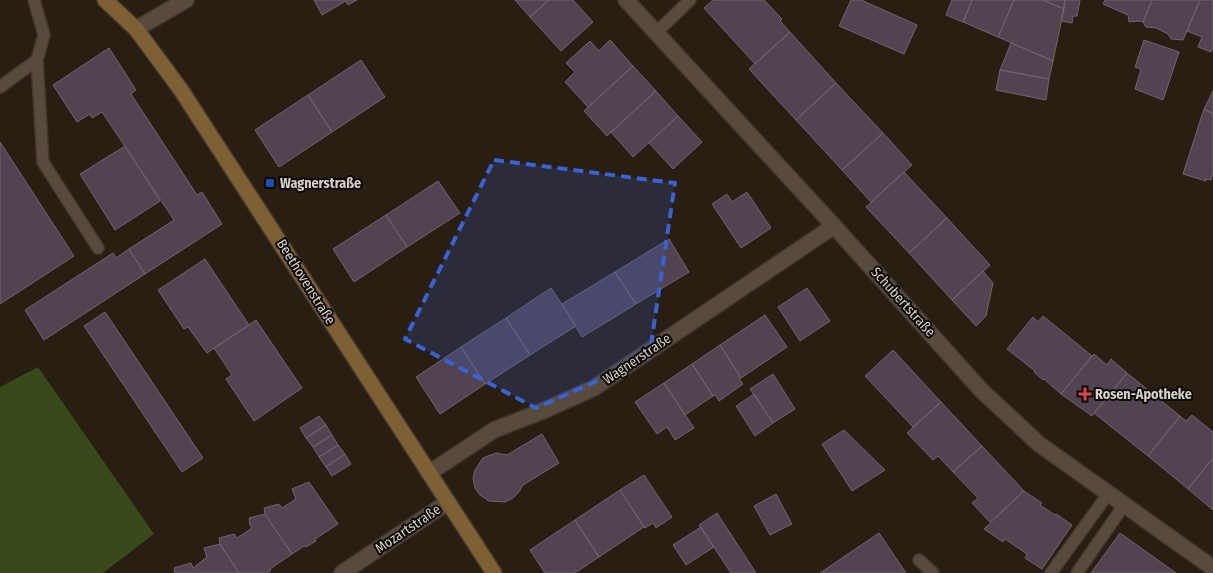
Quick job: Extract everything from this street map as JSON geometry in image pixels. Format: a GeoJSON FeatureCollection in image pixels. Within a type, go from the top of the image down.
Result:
{"type":"FeatureCollection","features":[{"type":"Feature","properties":{"kind":"main road","name":"Beethovenstraße"},"geometry":{"type":"LineString","coordinates":[[105,0],[136,29],[181,90],[251,195],[494,573]]}},
{"type":"Feature","properties":{"kind":"street"},"geometry":{"type":"LineString","coordinates":[[136,29],[186,0]]}},
{"type":"Feature","properties":{"kind":"street","name":"Schubertstraße"},"geometry":{"type":"LineString","coordinates":[[626,0],[982,390],[1039,444],[1213,568]]}},
{"type":"Feature","properties":{"kind":"street","name":"Wagnerstraße"},"geometry":{"type":"LineString","coordinates":[[429,473],[494,430],[594,388],[834,226]]}},
{"type":"Feature","properties":{"kind":"street","name":"Mozartstraße"},"geometry":{"type":"LineString","coordinates":[[342,573],[448,502]]}},
{"type":"Feature","properties":{"kind":"lane"},"geometry":{"type":"LineString","coordinates":[[34,0],[44,36],[38,60],[43,162],[98,248]]}},
{"type":"Feature","properties":{"kind":"lane"},"geometry":{"type":"LineString","coordinates":[[656,33],[690,0]]}},
{"type":"Feature","properties":{"kind":"lane"},"geometry":{"type":"LineString","coordinates":[[0,87],[38,60]]}},
{"type":"Feature","properties":{"kind":"lane"},"geometry":{"type":"LineString","coordinates":[[1051,573],[1108,494]]}},
{"type":"Feature","properties":{"kind":"lane"},"geometry":{"type":"LineString","coordinates":[[1077,573],[1124,506]]}},
{"type":"Feature","properties":{"kind":"lane"},"geometry":{"type":"LineString","coordinates":[[919,560],[933,573]]}},
{"type":"Feature","properties":{"kind":"highlighted area"},"geometry":{"type":"Polygon","coordinates":[[[494,160],[675,183],[649,358],[536,408],[405,339],[494,160]]]}},
{"type":"Feature","properties":{"kind":"green space"},"geometry":{"type":"Polygon","coordinates":[[[38,367],[154,534],[103,573],[0,573],[0,387],[38,367]]]}},
{"type":"Feature","properties":{"kind":"building"},"geometry":{"type":"Polygon","coordinates":[[[314,0],[357,0],[348,5],[346,1],[322,15],[314,0]]]}},
{"type":"Feature","properties":{"kind":"building"},"geometry":{"type":"Polygon","coordinates":[[[515,0],[549,0],[530,17],[515,0]]]}},
{"type":"Feature","properties":{"kind":"building"},"geometry":{"type":"Polygon","coordinates":[[[549,0],[573,0],[593,22],[561,51],[530,17],[549,0]]]}},
{"type":"Feature","properties":{"kind":"building"},"geometry":{"type":"Polygon","coordinates":[[[713,0],[764,0],[782,19],[780,21],[790,32],[755,64],[704,8],[713,0]]]}},
{"type":"Feature","properties":{"kind":"building"},"geometry":{"type":"Polygon","coordinates":[[[851,0],[861,0],[917,25],[904,54],[839,26],[851,0]]]}},
{"type":"Feature","properties":{"kind":"building"},"geometry":{"type":"Polygon","coordinates":[[[952,0],[972,0],[963,22],[946,15],[952,0]]]}},
{"type":"Feature","properties":{"kind":"building"},"geometry":{"type":"Polygon","coordinates":[[[972,0],[1014,0],[998,37],[963,22],[972,0]]]}},
{"type":"Feature","properties":{"kind":"building"},"geometry":{"type":"Polygon","coordinates":[[[1014,0],[1043,0],[1064,9],[1053,61],[998,37],[1014,0]]]}},
{"type":"Feature","properties":{"kind":"building"},"geometry":{"type":"Polygon","coordinates":[[[1043,0],[1065,0],[1064,9],[1043,0]]]}},
{"type":"Feature","properties":{"kind":"building"},"geometry":{"type":"Polygon","coordinates":[[[1065,0],[1080,0],[1077,16],[1073,16],[1072,23],[1061,21],[1065,0]]]}},
{"type":"Feature","properties":{"kind":"building"},"geometry":{"type":"Polygon","coordinates":[[[1105,0],[1152,0],[1143,22],[1129,22],[1128,15],[1103,4],[1105,0]]]}},
{"type":"Feature","properties":{"kind":"building"},"geometry":{"type":"Polygon","coordinates":[[[1152,0],[1200,0],[1183,40],[1171,39],[1168,34],[1156,28],[1146,27],[1143,22],[1152,0]]]}},
{"type":"Feature","properties":{"kind":"building"},"geometry":{"type":"Polygon","coordinates":[[[1200,0],[1213,0],[1213,48],[1211,52],[1198,47],[1202,37],[1187,31],[1200,0]]]}},
{"type":"Feature","properties":{"kind":"building"},"geometry":{"type":"Polygon","coordinates":[[[790,32],[836,83],[796,120],[749,69],[790,32]]]}},
{"type":"Feature","properties":{"kind":"building"},"geometry":{"type":"Polygon","coordinates":[[[610,40],[633,66],[588,107],[565,82],[575,72],[566,63],[590,41],[599,51],[610,40]]]}},
{"type":"Feature","properties":{"kind":"building"},"geometry":{"type":"Polygon","coordinates":[[[1144,40],[1179,52],[1163,100],[1135,89],[1141,69],[1135,67],[1144,40]]]}},
{"type":"Feature","properties":{"kind":"building"},"geometry":{"type":"Polygon","coordinates":[[[1011,43],[1053,61],[1049,79],[1000,70],[1011,43]]]}},
{"type":"Feature","properties":{"kind":"building"},"geometry":{"type":"Polygon","coordinates":[[[109,48],[136,90],[131,94],[197,195],[202,192],[222,224],[145,274],[129,249],[174,220],[102,112],[92,118],[90,114],[77,122],[53,85],[109,48]]]}},
{"type":"Feature","properties":{"kind":"building"},"geometry":{"type":"Polygon","coordinates":[[[361,60],[385,97],[332,132],[308,95],[361,60]]]}},
{"type":"Feature","properties":{"kind":"building"},"geometry":{"type":"Polygon","coordinates":[[[633,66],[656,91],[607,136],[584,111],[633,66]]]}},
{"type":"Feature","properties":{"kind":"building"},"geometry":{"type":"Polygon","coordinates":[[[1000,70],[1049,79],[1046,100],[996,90],[1000,70]]]}},
{"type":"Feature","properties":{"kind":"building"},"geometry":{"type":"Polygon","coordinates":[[[836,83],[883,133],[842,170],[796,120],[836,83]]]}},
{"type":"Feature","properties":{"kind":"building"},"geometry":{"type":"Polygon","coordinates":[[[656,91],[678,116],[633,157],[611,132],[656,91]]]}},
{"type":"Feature","properties":{"kind":"building"},"geometry":{"type":"Polygon","coordinates":[[[1213,91],[1213,114],[1204,109],[1213,91]]]}},
{"type":"Feature","properties":{"kind":"building"},"geometry":{"type":"Polygon","coordinates":[[[308,95],[332,132],[279,167],[255,130],[308,95]]]}},
{"type":"Feature","properties":{"kind":"building"},"geometry":{"type":"Polygon","coordinates":[[[1204,109],[1213,114],[1213,173],[1211,180],[1206,179],[1206,181],[1183,174],[1204,109]]]}},
{"type":"Feature","properties":{"kind":"building"},"geometry":{"type":"Polygon","coordinates":[[[678,116],[702,142],[673,169],[649,143],[678,116]]]}},
{"type":"Feature","properties":{"kind":"building"},"geometry":{"type":"Polygon","coordinates":[[[883,133],[912,165],[871,202],[842,170],[883,133]]]}},
{"type":"Feature","properties":{"kind":"building"},"geometry":{"type":"Polygon","coordinates":[[[0,142],[74,256],[0,304],[0,142]]]}},
{"type":"Feature","properties":{"kind":"building"},"geometry":{"type":"Polygon","coordinates":[[[125,146],[160,201],[115,230],[80,174],[125,146]]]}},
{"type":"Feature","properties":{"kind":"building"},"geometry":{"type":"Polygon","coordinates":[[[904,172],[947,218],[909,253],[866,207],[904,172]]]}},
{"type":"Feature","properties":{"kind":"building"},"geometry":{"type":"Polygon","coordinates":[[[438,181],[460,213],[407,247],[386,215],[438,181]]]}},
{"type":"Feature","properties":{"kind":"building"},"geometry":{"type":"Polygon","coordinates":[[[747,192],[771,228],[741,248],[712,204],[727,194],[732,202],[747,192]]]}},
{"type":"Feature","properties":{"kind":"building"},"geometry":{"type":"Polygon","coordinates":[[[386,215],[407,247],[354,282],[333,249],[386,215]]]}},
{"type":"Feature","properties":{"kind":"building"},"geometry":{"type":"Polygon","coordinates":[[[947,218],[990,265],[952,300],[909,253],[947,218]]]}},
{"type":"Feature","properties":{"kind":"building"},"geometry":{"type":"Polygon","coordinates":[[[669,239],[689,272],[636,304],[615,272],[669,239]]]}},
{"type":"Feature","properties":{"kind":"building"},"geometry":{"type":"Polygon","coordinates":[[[129,249],[145,274],[44,340],[25,310],[113,253],[116,258],[129,249]]]}},
{"type":"Feature","properties":{"kind":"building"},"geometry":{"type":"Polygon","coordinates":[[[205,259],[249,325],[207,353],[188,327],[184,329],[158,290],[205,259]]]}},
{"type":"Feature","properties":{"kind":"building"},"geometry":{"type":"Polygon","coordinates":[[[983,271],[993,283],[986,316],[976,326],[952,300],[983,271]]]}},
{"type":"Feature","properties":{"kind":"building"},"geometry":{"type":"Polygon","coordinates":[[[615,272],[636,304],[582,337],[562,304],[615,272]]]}},
{"type":"Feature","properties":{"kind":"building"},"geometry":{"type":"Polygon","coordinates":[[[551,288],[576,326],[530,355],[506,318],[551,288]]]}},
{"type":"Feature","properties":{"kind":"building"},"geometry":{"type":"Polygon","coordinates":[[[807,288],[830,321],[800,341],[778,307],[807,288]]]}},
{"type":"Feature","properties":{"kind":"building"},"geometry":{"type":"Polygon","coordinates":[[[105,312],[203,458],[182,472],[84,326],[105,312]]]}},
{"type":"Feature","properties":{"kind":"building"},"geometry":{"type":"Polygon","coordinates":[[[765,315],[787,347],[741,378],[720,345],[765,315]]]}},
{"type":"Feature","properties":{"kind":"building"},"geometry":{"type":"Polygon","coordinates":[[[1043,316],[1092,356],[1061,394],[1007,349],[1033,317],[1038,322],[1043,316]]]}},
{"type":"Feature","properties":{"kind":"building"},"geometry":{"type":"Polygon","coordinates":[[[506,318],[530,355],[485,384],[461,347],[506,318]]]}},
{"type":"Feature","properties":{"kind":"building"},"geometry":{"type":"Polygon","coordinates":[[[256,320],[302,388],[254,421],[226,379],[232,375],[214,348],[256,320]]]}},
{"type":"Feature","properties":{"kind":"building"},"geometry":{"type":"Polygon","coordinates":[[[720,345],[743,384],[719,401],[715,395],[713,396],[692,364],[720,345]]]}},
{"type":"Feature","properties":{"kind":"building"},"geometry":{"type":"Polygon","coordinates":[[[461,347],[485,384],[440,414],[416,377],[461,347]]]}},
{"type":"Feature","properties":{"kind":"building"},"geometry":{"type":"Polygon","coordinates":[[[893,350],[941,402],[913,427],[865,376],[893,350]]]}},
{"type":"Feature","properties":{"kind":"building"},"geometry":{"type":"Polygon","coordinates":[[[1094,354],[1107,365],[1111,359],[1127,373],[1092,416],[1061,394],[1094,354]]]}},
{"type":"Feature","properties":{"kind":"building"},"geometry":{"type":"Polygon","coordinates":[[[692,364],[713,396],[685,415],[664,383],[692,364]]]}},
{"type":"Feature","properties":{"kind":"building"},"geometry":{"type":"Polygon","coordinates":[[[1127,373],[1180,416],[1148,456],[1094,413],[1127,373]]]}},
{"type":"Feature","properties":{"kind":"building"},"geometry":{"type":"Polygon","coordinates":[[[773,374],[795,409],[773,423],[750,389],[773,374]]]}},
{"type":"Feature","properties":{"kind":"building"},"geometry":{"type":"Polygon","coordinates":[[[664,383],[694,428],[675,440],[667,427],[657,434],[635,402],[664,383]]]}},
{"type":"Feature","properties":{"kind":"building"},"geometry":{"type":"Polygon","coordinates":[[[754,394],[773,423],[755,436],[736,406],[754,394]]]}},
{"type":"Feature","properties":{"kind":"building"},"geometry":{"type":"Polygon","coordinates":[[[941,402],[982,446],[953,472],[938,456],[933,460],[907,433],[941,402]]]}},
{"type":"Feature","properties":{"kind":"building"},"geometry":{"type":"Polygon","coordinates":[[[1192,415],[1213,432],[1213,458],[1188,489],[1148,456],[1180,416],[1186,421],[1192,415]]]}},
{"type":"Feature","properties":{"kind":"building"},"geometry":{"type":"Polygon","coordinates":[[[319,416],[326,425],[306,438],[300,428],[319,416]]]}},
{"type":"Feature","properties":{"kind":"building"},"geometry":{"type":"Polygon","coordinates":[[[326,425],[332,435],[313,447],[306,438],[326,425]]]}},
{"type":"Feature","properties":{"kind":"building"},"geometry":{"type":"Polygon","coordinates":[[[844,430],[885,470],[852,491],[822,444],[844,430]]]}},
{"type":"Feature","properties":{"kind":"building"},"geometry":{"type":"Polygon","coordinates":[[[542,434],[559,463],[523,485],[513,498],[505,502],[489,501],[480,495],[475,488],[473,478],[475,470],[483,458],[496,453],[507,455],[542,434]]]}},
{"type":"Feature","properties":{"kind":"building"},"geometry":{"type":"Polygon","coordinates":[[[332,435],[338,445],[319,457],[313,447],[332,435]]]}},
{"type":"Feature","properties":{"kind":"building"},"geometry":{"type":"Polygon","coordinates":[[[338,445],[345,454],[326,467],[319,457],[338,445]]]}},
{"type":"Feature","properties":{"kind":"building"},"geometry":{"type":"Polygon","coordinates":[[[982,446],[1024,491],[990,522],[972,503],[978,498],[953,472],[982,446]]]}},
{"type":"Feature","properties":{"kind":"building"},"geometry":{"type":"Polygon","coordinates":[[[345,454],[351,464],[332,476],[326,467],[345,454]]]}},
{"type":"Feature","properties":{"kind":"building"},"geometry":{"type":"Polygon","coordinates":[[[1213,458],[1213,510],[1188,489],[1213,458]]]}},
{"type":"Feature","properties":{"kind":"building"},"geometry":{"type":"Polygon","coordinates":[[[644,475],[672,517],[656,528],[653,523],[645,528],[620,490],[644,475]]]}},
{"type":"Feature","properties":{"kind":"building"},"geometry":{"type":"Polygon","coordinates":[[[309,482],[338,524],[315,539],[316,541],[292,554],[265,514],[264,508],[279,504],[282,508],[296,499],[292,489],[309,482]]]}},
{"type":"Feature","properties":{"kind":"building"},"geometry":{"type":"Polygon","coordinates":[[[620,490],[644,527],[599,557],[575,520],[620,490]]]}},
{"type":"Feature","properties":{"kind":"building"},"geometry":{"type":"Polygon","coordinates":[[[1024,491],[1042,503],[1040,505],[1072,525],[1042,569],[1025,558],[1027,554],[1005,539],[1003,542],[984,529],[1024,491]]]}},
{"type":"Feature","properties":{"kind":"building"},"geometry":{"type":"Polygon","coordinates":[[[776,494],[792,524],[770,535],[754,506],[776,494]]]}},
{"type":"Feature","properties":{"kind":"building"},"geometry":{"type":"Polygon","coordinates":[[[717,513],[756,573],[731,573],[699,525],[717,513]]]}},
{"type":"Feature","properties":{"kind":"building"},"geometry":{"type":"Polygon","coordinates":[[[265,514],[292,554],[267,573],[239,573],[220,544],[219,538],[234,534],[237,538],[252,528],[249,518],[265,514]]]}},
{"type":"Feature","properties":{"kind":"building"},"geometry":{"type":"Polygon","coordinates":[[[575,520],[599,557],[575,573],[545,573],[530,550],[575,520]]]}},
{"type":"Feature","properties":{"kind":"building"},"geometry":{"type":"Polygon","coordinates":[[[701,527],[714,547],[686,565],[673,545],[701,527]]]}},
{"type":"Feature","properties":{"kind":"building"},"geometry":{"type":"Polygon","coordinates":[[[879,533],[906,573],[820,573],[879,533]]]}},
{"type":"Feature","properties":{"kind":"building"},"geometry":{"type":"Polygon","coordinates":[[[1120,533],[1176,573],[1091,573],[1120,533]]]}},
{"type":"Feature","properties":{"kind":"building"},"geometry":{"type":"Polygon","coordinates":[[[220,544],[239,573],[175,573],[174,568],[191,563],[193,568],[207,557],[204,548],[220,544]]]}},
{"type":"Feature","properties":{"kind":"place","name":"Wagnerstraße"},"geometry":{"type":"Point","coordinates":[270,183]}},
{"type":"Feature","properties":{"kind":"place","name":"Rosen-Apotheke"},"geometry":{"type":"Point","coordinates":[1085,394]}}]}
